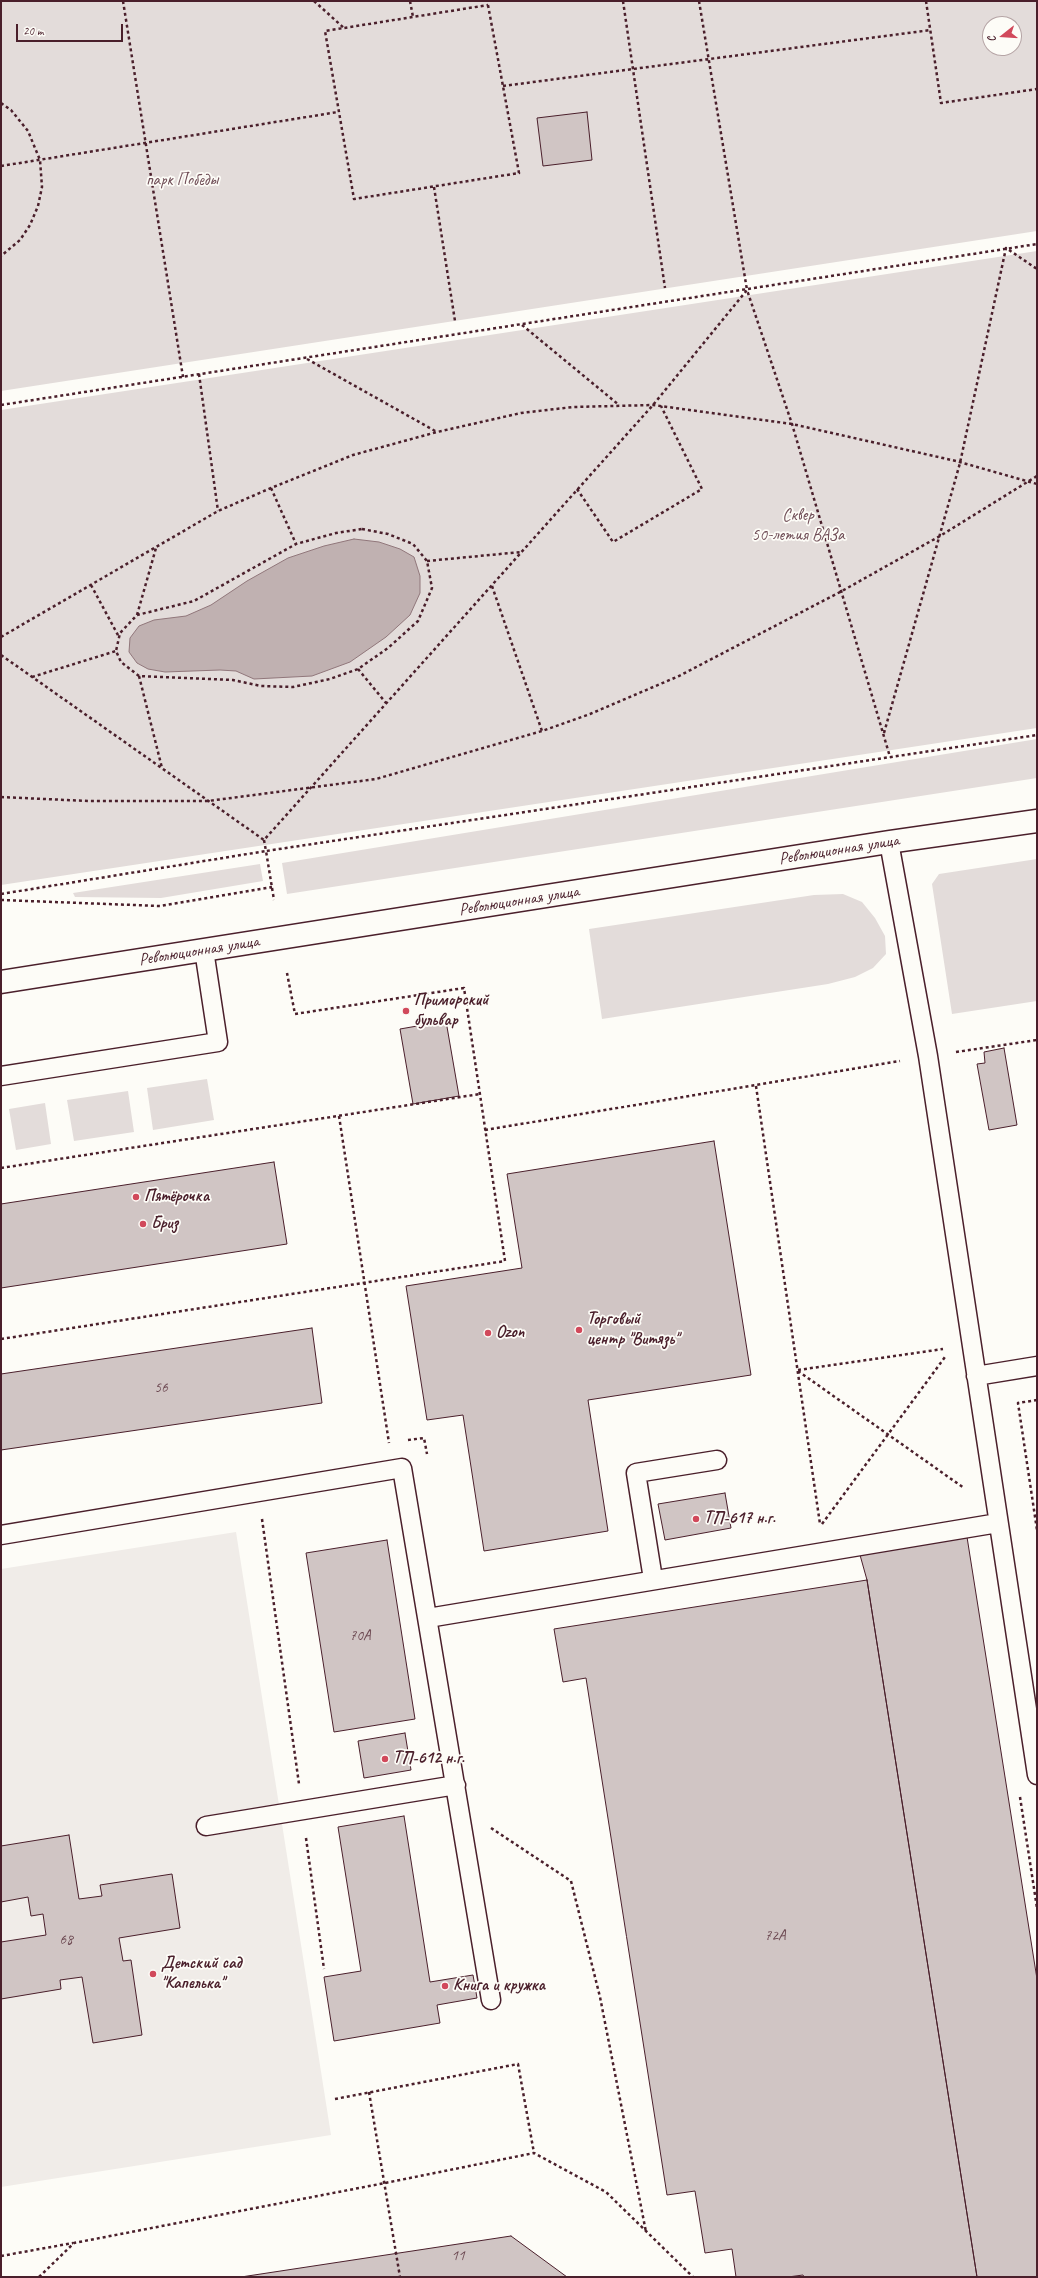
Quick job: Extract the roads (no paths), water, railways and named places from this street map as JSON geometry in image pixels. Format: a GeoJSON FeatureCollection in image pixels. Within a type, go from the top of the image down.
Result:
{"type":"FeatureCollection","features":[{"type":"Feature","properties":{"kind":"main road","name":"Революционная улица"},"geometry":{"type":"LineString","coordinates":[[1,982],[889,842],[1037,821]]}},
{"type":"Feature","properties":{"kind":"lane"},"geometry":{"type":"LineString","coordinates":[[889,842],[928,1056],[1037,1775]]}},
{"type":"Feature","properties":{"kind":"lane"},"geometry":{"type":"LineString","coordinates":[[1,1076],[218,1042],[204,950]]}},
{"type":"Feature","properties":{"kind":"lane"},"geometry":{"type":"LineString","coordinates":[[976,1376],[1037,1366]]}},
{"type":"Feature","properties":{"kind":"lane"},"geometry":{"type":"LineString","coordinates":[[653,1579],[636,1472],[717,1460]]}},
{"type":"Feature","properties":{"kind":"lane"},"geometry":{"type":"LineString","coordinates":[[1,1535],[402,1468],[491,2000]]}},
{"type":"Feature","properties":{"kind":"lane"},"geometry":{"type":"LineString","coordinates":[[428,1618],[653,1579],[998,1523]]}},
{"type":"Feature","properties":{"kind":"lane"},"geometry":{"type":"LineString","coordinates":[[206,1826],[456,1785]]}},
{"type":"Feature","properties":{"kind":"place","name":"Приморский бульвар"},"geometry":{"type":"Point","coordinates":[406,1011]}},
{"type":"Feature","properties":{"kind":"place","name":"Пятёрочка"},"geometry":{"type":"Point","coordinates":[136,1197]}},
{"type":"Feature","properties":{"kind":"place","name":"Бриз"},"geometry":{"type":"Point","coordinates":[143,1224]}},
{"type":"Feature","properties":{"kind":"place","name":"Торговый центр \"Витязь\""},"geometry":{"type":"Point","coordinates":[579,1330]}},
{"type":"Feature","properties":{"kind":"place","name":"Ozon"},"geometry":{"type":"Point","coordinates":[488,1333]}},
{"type":"Feature","properties":{"kind":"place","name":"ТП-617 н.г."},"geometry":{"type":"Point","coordinates":[696,1519]}},
{"type":"Feature","properties":{"kind":"place","name":"ТП-612 н.г."},"geometry":{"type":"Point","coordinates":[385,1759]}},
{"type":"Feature","properties":{"kind":"place","name":"Детский сад \"Капелька\""},"geometry":{"type":"Point","coordinates":[153,1974]}},
{"type":"Feature","properties":{"kind":"place","name":"Книга и кружка"},"geometry":{"type":"Point","coordinates":[445,1986]}},
{"type":"Feature","properties":{"kind":"park label","name":"парк Победы"},"geometry":{"type":"Point","coordinates":[182,181]}},
{"type":"Feature","properties":{"kind":"park label","name":"Сквер 50-летия ВАЗа"},"geometry":{"type":"Point","coordinates":[798,526]}}]}
